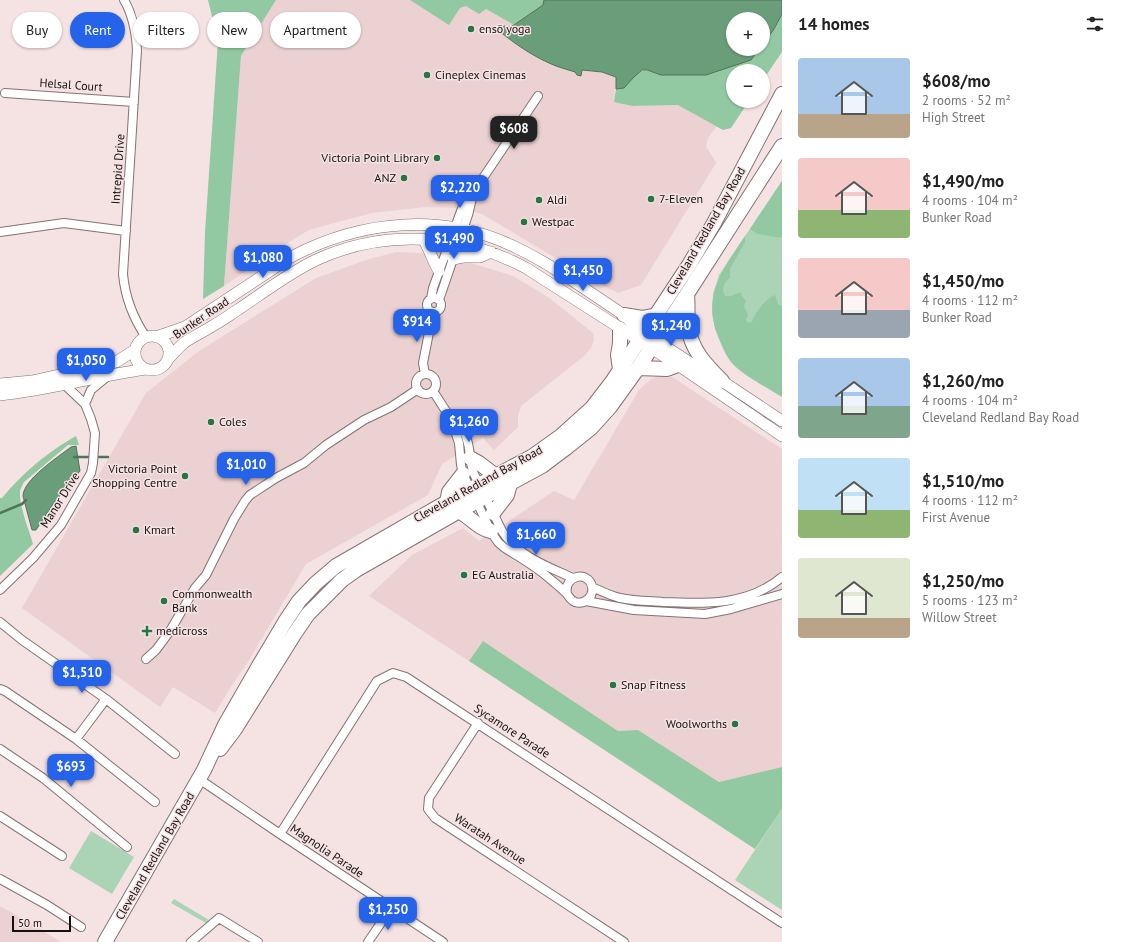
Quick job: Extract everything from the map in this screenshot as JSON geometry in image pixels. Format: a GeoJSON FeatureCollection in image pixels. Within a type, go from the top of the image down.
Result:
{"type":"FeatureCollection","features":[{"type":"Feature","properties":{"kind":"highway","name":"Cleveland Redland Bay Road"},"geometry":{"type":"LineString","coordinates":[[105,942],[202,774],[225,725],[268,649],[299,601],[316,583],[336,566],[447,502],[510,484],[548,462],[585,433],[610,407],[638,368],[657,315],[710,229],[782,94]]}},
{"type":"Feature","properties":{"kind":"highway","name":"Cleveland Redland Bay Road"},"geometry":{"type":"LineString","coordinates":[[202,774],[235,729],[295,632],[308,614],[342,580],[356,570],[459,511],[496,476],[532,456],[564,433],[592,408],[605,392],[620,369],[648,341],[687,294],[782,146]]}},
{"type":"Feature","properties":{"kind":"highway"},"geometry":{"type":"LineString","coordinates":[[687,294],[688,325],[694,348],[701,360],[722,382]]}},
{"type":"Feature","properties":{"kind":"highway"},"geometry":{"type":"LineString","coordinates":[[624,315],[642,318],[657,315]]}},
{"type":"Feature","properties":{"kind":"highway"},"geometry":{"type":"LineString","coordinates":[[620,329],[618,355],[620,369]]}},
{"type":"Feature","properties":{"kind":"highway"},"geometry":{"type":"LineString","coordinates":[[638,368],[667,369],[678,365]]}},
{"type":"Feature","properties":{"kind":"highway"},"geometry":{"type":"LineString","coordinates":[[470,458],[496,476]]}},
{"type":"Feature","properties":{"kind":"highway"},"geometry":{"type":"LineString","coordinates":[[447,502],[449,492],[463,474]]}},
{"type":"Feature","properties":{"kind":"highway"},"geometry":{"type":"LineString","coordinates":[[493,513],[507,495],[510,484]]}},
{"type":"Feature","properties":{"kind":"highway"},"geometry":{"type":"LineString","coordinates":[[459,511],[468,516],[483,530],[491,531]]}},
{"type":"Feature","properties":{"kind":"main road","name":"Bunker Road"},"geometry":{"type":"LineString","coordinates":[[151,337],[185,327],[292,257],[314,246],[343,235],[372,228],[414,224],[459,228],[519,248],[542,261],[624,315],[648,341]]}},
{"type":"Feature","properties":{"kind":"main road","name":"Bunker Road"},"geometry":{"type":"LineString","coordinates":[[168,359],[186,342],[216,325],[295,271],[316,260],[340,251],[371,243],[396,239],[423,239],[454,242],[491,252],[530,271],[620,329],[648,341]]}},
{"type":"Feature","properties":{"kind":"main road"},"geometry":{"type":"LineString","coordinates":[[423,239],[439,271]]}},
{"type":"Feature","properties":{"kind":"main road"},"geometry":{"type":"LineString","coordinates":[[453,259],[463,257],[480,257],[491,252]]}},
{"type":"Feature","properties":{"kind":"main road"},"geometry":{"type":"LineString","coordinates":[[0,395],[18,394],[108,375],[146,369],[159,369],[166,363],[169,353],[165,343],[151,337],[138,342],[135,350],[137,362],[146,369]]}},
{"type":"Feature","properties":{"kind":"main road"},"geometry":{"type":"LineString","coordinates":[[648,341],[678,365],[782,436]]}},
{"type":"Feature","properties":{"kind":"main road"},"geometry":{"type":"LineString","coordinates":[[648,341],[722,382],[782,421]]}},
{"type":"Feature","properties":{"kind":"main road"},"geometry":{"type":"LineString","coordinates":[[0,384],[32,381],[116,362],[135,350]]}},
{"type":"Feature","properties":{"kind":"street","name":"Intrepid Drive"},"geometry":{"type":"LineString","coordinates":[[124,0],[136,35],[137,50],[123,274],[124,284],[132,311],[151,337]]}},
{"type":"Feature","properties":{"kind":"street","name":"Helsal Court"},"geometry":{"type":"LineString","coordinates":[[5,93],[134,102]]}},
{"type":"Feature","properties":{"kind":"street"},"geometry":{"type":"LineString","coordinates":[[435,299],[433,288],[439,271],[454,242],[459,228],[468,215],[473,193],[538,96]]}},
{"type":"Feature","properties":{"kind":"street"},"geometry":{"type":"LineString","coordinates":[[0,232],[64,223],[126,230]]}},
{"type":"Feature","properties":{"kind":"street"},"geometry":{"type":"LineString","coordinates":[[425,374],[423,363],[433,312],[429,309],[428,305],[429,301],[435,299],[453,259],[454,242]]}},
{"type":"Feature","properties":{"kind":"street"},"geometry":{"type":"LineString","coordinates":[[422,374],[432,375],[436,380],[436,386],[430,393],[423,393],[418,389],[416,383],[417,379],[422,374]]}},
{"type":"Feature","properties":{"kind":"street"},"geometry":{"type":"LineString","coordinates":[[85,404],[91,390],[108,375]]}},
{"type":"Feature","properties":{"kind":"street","name":"Manor Drive"},"geometry":{"type":"LineString","coordinates":[[0,590],[33,558],[61,525],[91,472],[94,450],[94,433],[85,404],[65,385]]}},
{"type":"Feature","properties":{"kind":"street"},"geometry":{"type":"LineString","coordinates":[[146,658],[156,650],[170,630],[195,588],[206,575],[234,519],[250,495],[276,478],[304,463],[326,445],[364,420],[391,407],[418,389]]}},
{"type":"Feature","properties":{"kind":"street"},"geometry":{"type":"LineString","coordinates":[[433,391],[451,419],[459,442],[463,474],[493,513],[505,535],[514,546],[542,565],[573,578],[585,578],[592,587],[611,596],[630,600],[704,603],[732,600],[749,596],[769,588],[782,577]]}},
{"type":"Feature","properties":{"kind":"street"},"geometry":{"type":"LineString","coordinates":[[451,419],[461,427],[466,435],[478,493],[491,531],[503,547],[541,572],[567,594],[570,599],[578,603],[586,601],[634,610],[704,614],[731,610],[782,594]]}},
{"type":"Feature","properties":{"kind":"street"},"geometry":{"type":"LineString","coordinates":[[567,594],[566,590],[568,583],[573,578]]}},
{"type":"Feature","properties":{"kind":"street"},"geometry":{"type":"LineString","coordinates":[[586,601],[591,595],[592,587]]}},
{"type":"Feature","properties":{"kind":"street"},"geometry":{"type":"LineString","coordinates":[[0,622],[22,640],[106,699],[175,754]]}},
{"type":"Feature","properties":{"kind":"street","name":"Sycamore Parade"},"geometry":{"type":"LineString","coordinates":[[280,834],[377,681],[393,673],[406,677],[478,723],[782,923]]}},
{"type":"Feature","properties":{"kind":"street"},"geometry":{"type":"LineString","coordinates":[[0,689],[6,691],[76,739],[155,802]]}},
{"type":"Feature","properties":{"kind":"street"},"geometry":{"type":"LineString","coordinates":[[76,739],[106,699]]}},
{"type":"Feature","properties":{"kind":"street","name":"Waratah Avenue"},"geometry":{"type":"LineString","coordinates":[[478,723],[428,798],[428,809],[435,818],[624,942]]}},
{"type":"Feature","properties":{"kind":"street"},"geometry":{"type":"LineString","coordinates":[[0,749],[43,778],[127,847]]}},
{"type":"Feature","properties":{"kind":"street","name":"Magnolia Parade"},"geometry":{"type":"LineString","coordinates":[[202,774],[280,834],[443,942]]}},
{"type":"Feature","properties":{"kind":"street"},"geometry":{"type":"LineString","coordinates":[[0,816],[62,856]]}},
{"type":"Feature","properties":{"kind":"street"},"geometry":{"type":"LineString","coordinates":[[0,879],[47,905],[81,927]]}},
{"type":"Feature","properties":{"kind":"street"},"geometry":{"type":"LineString","coordinates":[[368,942],[391,908]]}},
{"type":"Feature","properties":{"kind":"street"},"geometry":{"type":"LineString","coordinates":[[191,942],[219,918],[258,942]]}},
{"type":"Feature","properties":{"kind":"shaded area"},"geometry":{"type":"Polygon","coordinates":[[[208,0],[276,0],[262,22],[262,12],[211,12],[208,0]]]}},
{"type":"Feature","properties":{"kind":"shaded area"},"geometry":{"type":"Polygon","coordinates":[[[276,0],[476,0],[489,11],[514,25],[582,70],[602,72],[616,77],[614,102],[632,106],[679,105],[717,126],[708,138],[706,146],[716,163],[641,285],[618,293],[594,281],[482,214],[460,208],[425,207],[372,213],[309,230],[224,286],[241,56],[246,48],[262,48],[262,22],[276,0]]]}},
{"type":"Feature","properties":{"kind":"shaded area"},"geometry":{"type":"Polygon","coordinates":[[[410,0],[544,0],[543,5],[514,25],[486,9],[479,14],[466,6],[460,8],[449,25],[410,0]]]}},
{"type":"Feature","properties":{"kind":"shaded area"},"geometry":{"type":"Polygon","coordinates":[[[544,0],[782,0],[782,14],[770,34],[770,12],[726,12],[726,56],[754,56],[751,60],[739,64],[726,64],[726,68],[706,75],[661,75],[647,70],[642,70],[624,88],[616,89],[616,77],[602,72],[582,70],[581,76],[577,75],[575,72],[542,60],[499,31],[504,26],[509,27],[514,25],[543,5],[544,0]]]}},
{"type":"Feature","properties":{"kind":"shaded area"},"geometry":{"type":"Polygon","coordinates":[[[782,14],[782,52],[770,70],[770,64],[727,64],[751,60],[754,56],[770,56],[770,34],[782,14]]]}},
{"type":"Feature","properties":{"kind":"shaded area"},"geometry":{"type":"Polygon","coordinates":[[[218,48],[246,48],[241,56],[224,286],[203,299],[205,232],[218,48]]]}},
{"type":"Feature","properties":{"kind":"shaded area"},"geometry":{"type":"Polygon","coordinates":[[[726,64],[726,108],[744,108],[731,128],[723,130],[678,105],[632,106],[614,102],[616,89],[624,88],[636,74],[643,71],[648,71],[661,75],[726,64]]]}},
{"type":"Feature","properties":{"kind":"shaded area"},"geometry":{"type":"Polygon","coordinates":[[[782,181],[782,397],[738,369],[730,361],[715,329],[712,313],[713,294],[719,275],[782,181]]]}},
{"type":"Feature","properties":{"kind":"shaded area"},"geometry":{"type":"Polygon","coordinates":[[[782,181],[782,238],[757,234],[750,229],[782,181]]]}},
{"type":"Feature","properties":{"kind":"shaded area"},"geometry":{"type":"Polygon","coordinates":[[[745,236],[745,242],[730,269],[730,278],[726,282],[723,291],[725,296],[731,296],[741,292],[746,301],[744,306],[748,315],[746,320],[748,323],[752,322],[758,310],[764,303],[775,295],[778,304],[782,306],[782,397],[746,375],[733,364],[722,347],[714,323],[712,309],[713,296],[717,284],[722,272],[745,236]]]}},
{"type":"Feature","properties":{"kind":"shaded area","name":"Victoria Point Shopping Centre"},"geometry":{"type":"Polygon","coordinates":[[[397,252],[437,254],[513,276],[548,297],[593,333],[594,340],[591,348],[584,356],[521,406],[518,415],[518,427],[494,450],[483,438],[442,464],[428,495],[306,564],[248,662],[215,713],[173,687],[160,707],[22,608],[146,393],[199,351],[316,278],[369,259],[397,252]]]}},
{"type":"Feature","properties":{"kind":"shaded area"},"geometry":{"type":"Polygon","coordinates":[[[661,375],[672,377],[782,449],[782,767],[719,782],[638,730],[618,731],[483,641],[469,661],[369,596],[412,555],[463,528],[479,541],[554,491],[574,500],[639,390],[651,379],[661,375]]]}},
{"type":"Feature","properties":{"kind":"shaded area"},"geometry":{"type":"Polygon","coordinates":[[[76,436],[79,445],[68,445],[24,482],[20,491],[21,504],[33,544],[0,576],[0,498],[2,498],[19,479],[36,464],[55,449],[76,436]]]}},
{"type":"Feature","properties":{"kind":"shaded area"},"geometry":{"type":"Polygon","coordinates":[[[76,446],[80,471],[53,504],[36,530],[32,530],[23,496],[25,490],[29,483],[42,469],[71,447],[76,446]]]}},
{"type":"Feature","properties":{"kind":"shaded area"},"geometry":{"type":"Polygon","coordinates":[[[483,641],[618,731],[638,730],[719,782],[782,767],[782,809],[755,849],[469,661],[483,641]]]}},
{"type":"Feature","properties":{"kind":"shaded area"},"geometry":{"type":"Polygon","coordinates":[[[782,809],[782,910],[735,880],[782,809]]]}},
{"type":"Feature","properties":{"kind":"shaded area"},"geometry":{"type":"Polygon","coordinates":[[[91,831],[134,857],[112,894],[69,868],[91,831]]]}},
{"type":"Feature","properties":{"kind":"shaded area"},"geometry":{"type":"Polygon","coordinates":[[[174,899],[209,920],[206,923],[171,903],[174,899]]]}},
{"type":"Feature","properties":{"kind":"shaded area"},"geometry":{"type":"Polygon","coordinates":[[[0,906],[33,925],[61,942],[0,942],[0,906]]]}},
{"type":"Feature","properties":{"kind":"waterway"},"geometry":{"type":"LineString","coordinates":[[74,457],[108,457]]}},
{"type":"Feature","properties":{"kind":"waterway"},"geometry":{"type":"LineString","coordinates":[[0,513],[22,504],[26,500]]}},
{"type":"Feature","properties":{"kind":"place","name":"ensō yoga"},"geometry":{"type":"Point","coordinates":[471,29]}},
{"type":"Feature","properties":{"kind":"place","name":"Cineplex Cinemas"},"geometry":{"type":"Point","coordinates":[427,75]}},
{"type":"Feature","properties":{"kind":"place","name":"Victoria Point Library"},"geometry":{"type":"Point","coordinates":[437,158]}},
{"type":"Feature","properties":{"kind":"place","name":"ANZ"},"geometry":{"type":"Point","coordinates":[404,178]}},
{"type":"Feature","properties":{"kind":"place","name":"7-Eleven"},"geometry":{"type":"Point","coordinates":[651,199]}},
{"type":"Feature","properties":{"kind":"place","name":"Aldi"},"geometry":{"type":"Point","coordinates":[539,200]}},
{"type":"Feature","properties":{"kind":"place","name":"Westpac"},"geometry":{"type":"Point","coordinates":[524,222]}},
{"type":"Feature","properties":{"kind":"place","name":"Coles"},"geometry":{"type":"Point","coordinates":[211,422]}},
{"type":"Feature","properties":{"kind":"place","name":"Victoria Point Shopping Centre"},"geometry":{"type":"Point","coordinates":[185,476]}},
{"type":"Feature","properties":{"kind":"place","name":"Kmart"},"geometry":{"type":"Point","coordinates":[136,530]}},
{"type":"Feature","properties":{"kind":"place","name":"EG Australia"},"geometry":{"type":"Point","coordinates":[464,575]}},
{"type":"Feature","properties":{"kind":"place","name":"Commonwealth Bank"},"geometry":{"type":"Point","coordinates":[164,601]}},
{"type":"Feature","properties":{"kind":"place","name":"medicross"},"geometry":{"type":"Point","coordinates":[147,631]}},
{"type":"Feature","properties":{"kind":"place","name":"Snap Fitness"},"geometry":{"type":"Point","coordinates":[613,685]}},
{"type":"Feature","properties":{"kind":"place","name":"Woolworths"},"geometry":{"type":"Point","coordinates":[735,724]}}]}
